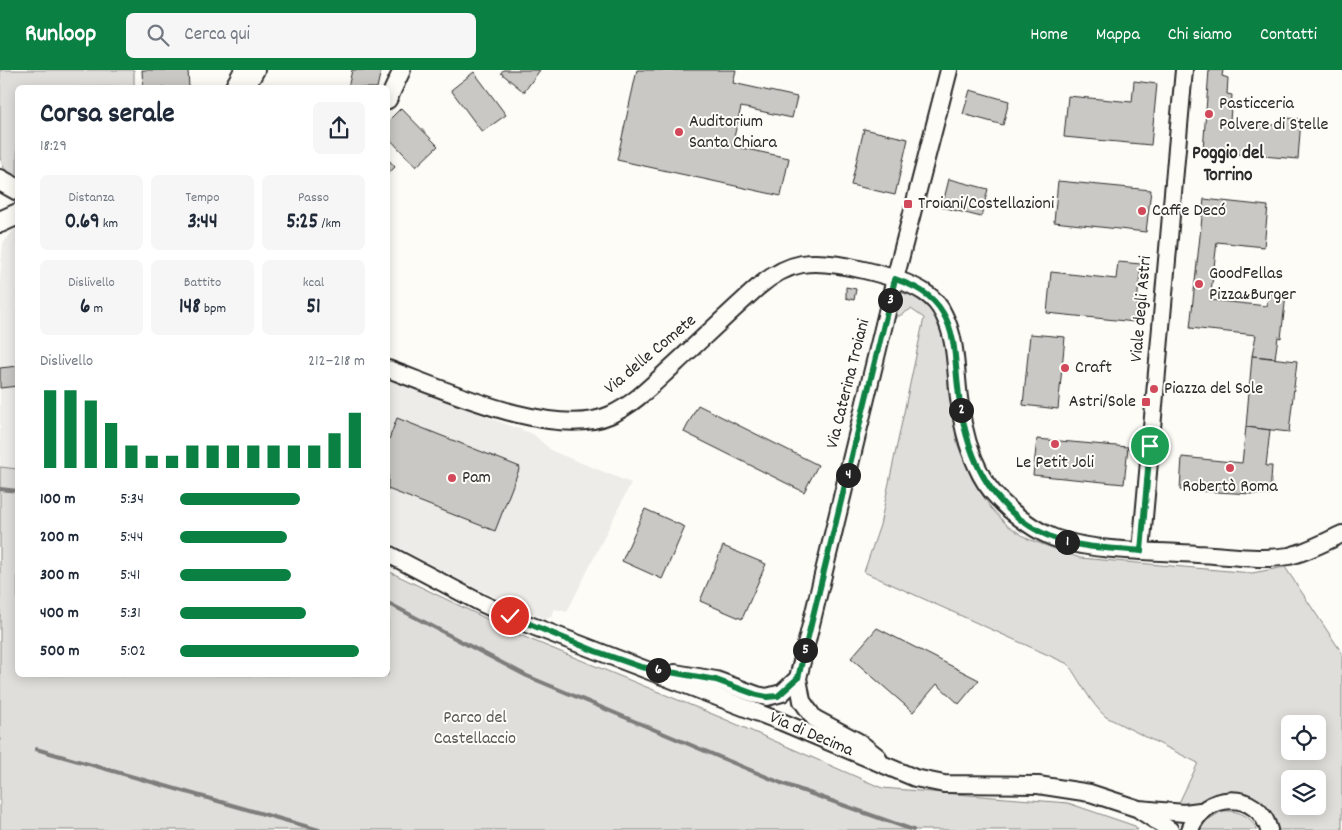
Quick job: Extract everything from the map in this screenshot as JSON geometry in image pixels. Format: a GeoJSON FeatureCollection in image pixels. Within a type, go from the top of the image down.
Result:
{"type":"FeatureCollection","features":[{"type":"Feature","properties":{"kind":"street"},"geometry":{"type":"LineString","coordinates":[[235,85],[243,70]]}},
{"type":"Feature","properties":{"kind":"street"},"geometry":{"type":"LineString","coordinates":[[248,85],[256,70]]}},
{"type":"Feature","properties":{"kind":"street"},"geometry":{"type":"LineString","coordinates":[[390,96],[402,70]]}},
{"type":"Feature","properties":{"kind":"street","name":"Via Caterina Troiani"},"geometry":{"type":"LineString","coordinates":[[891,769],[859,742],[814,718],[802,701],[798,678],[895,279],[949,70]]}},
{"type":"Feature","properties":{"kind":"street","name":"Viale degli Astri"},"geometry":{"type":"LineString","coordinates":[[1141,551],[1184,70]]}},
{"type":"Feature","properties":{"kind":"street","name":"Via delle Comete"},"geometry":{"type":"LineString","coordinates":[[390,370],[518,414],[551,420],[590,420],[609,415],[631,402],[758,287],[788,268],[803,264],[835,264],[912,285],[927,294],[944,314],[954,347],[960,405],[968,438],[979,470],[994,494],[1022,519],[1052,537],[1076,544],[1141,551],[1279,557],[1305,551],[1342,534]]}},
{"type":"Feature","properties":{"kind":"street","name":"Via di Decima"},"geometry":{"type":"LineString","coordinates":[[390,555],[502,612],[595,651],[782,722],[915,778],[944,784],[1038,785],[1072,789],[1139,809],[1184,813],[1200,811]]}},
{"type":"Feature","properties":{"kind":"street"},"geometry":{"type":"LineString","coordinates":[[641,667],[716,680],[767,697],[782,693],[798,678]]}},
{"type":"Feature","properties":{"kind":"street"},"geometry":{"type":"LineString","coordinates":[[1190,830],[1192,822],[1200,811],[1211,804],[1224,800],[1237,800],[1250,805],[1260,813],[1269,830]]}},
{"type":"Feature","properties":{"kind":"street","name":"Via di Decima"},"geometry":{"type":"LineString","coordinates":[[1139,809],[1170,830]]}},
{"type":"Feature","properties":{"kind":"shaded area"},"geometry":{"type":"Polygon","coordinates":[[[15,229],[15,469],[0,467],[0,279],[3,243],[15,229]]]}},
{"type":"Feature","properties":{"kind":"shaded area"},"geometry":{"type":"Polygon","coordinates":[[[390,381],[533,434],[552,451],[631,483],[567,612],[555,609],[551,617],[545,619],[475,588],[390,543],[390,381]]]}},
{"type":"Feature","properties":{"kind":"green space"},"geometry":{"type":"Polygon","coordinates":[[[0,70],[134,70],[134,85],[15,85],[15,180],[6,173],[0,158],[0,70]]]}},
{"type":"Feature","properties":{"kind":"green space"},"geometry":{"type":"Polygon","coordinates":[[[899,292],[922,298],[942,326],[957,443],[972,479],[991,508],[1007,525],[1028,539],[1080,558],[1252,573],[1285,567],[1342,653],[1342,830],[1276,830],[1257,805],[1242,794],[1233,792],[1222,792],[1208,797],[1197,804],[1177,807],[1198,763],[1106,717],[1091,699],[1068,664],[864,572],[880,525],[924,318],[911,309],[894,319],[899,292]]]}},
{"type":"Feature","properties":{"kind":"green space","name":"Parco del Castellaccio"},"geometry":{"type":"Polygon","coordinates":[[[0,467],[15,469],[15,677],[390,677],[390,572],[522,636],[722,718],[882,788],[1068,803],[1135,826],[1138,830],[0,830],[0,467]]]}},
{"type":"Feature","properties":{"kind":"green space"},"geometry":{"type":"Polygon","coordinates":[[[1222,811],[1233,811],[1243,814],[1257,830],[1200,830],[1206,821],[1222,811]]]}},
{"type":"Feature","properties":{"kind":"building"},"geometry":{"type":"Polygon","coordinates":[[[142,70],[188,70],[189,85],[143,85],[142,70]]]}},
{"type":"Feature","properties":{"kind":"building"},"geometry":{"type":"Polygon","coordinates":[[[352,70],[381,70],[378,85],[349,85],[352,70]]]}},
{"type":"Feature","properties":{"kind":"building"},"geometry":{"type":"Polygon","coordinates":[[[503,70],[540,70],[524,92],[501,73],[503,70]]]}},
{"type":"Feature","properties":{"kind":"building","name":"Auditorium Santa Chiara"},"geometry":{"type":"Polygon","coordinates":[[[637,70],[736,70],[733,83],[797,97],[792,118],[741,107],[732,146],[789,158],[781,196],[617,160],[637,70]]]}},
{"type":"Feature","properties":{"kind":"building"},"geometry":{"type":"Polygon","coordinates":[[[1209,70],[1223,70],[1222,76],[1228,78],[1227,94],[1232,95],[1230,121],[1284,126],[1285,118],[1301,119],[1298,159],[1203,151],[1209,70]]]}},
{"type":"Feature","properties":{"kind":"building"},"geometry":{"type":"Polygon","coordinates":[[[474,72],[506,115],[482,132],[451,90],[474,72]]]}},
{"type":"Feature","properties":{"kind":"building"},"geometry":{"type":"Polygon","coordinates":[[[1134,81],[1157,84],[1151,145],[1064,137],[1068,96],[1132,102],[1134,81]]]}},
{"type":"Feature","properties":{"kind":"building"},"geometry":{"type":"Polygon","coordinates":[[[970,90],[1009,101],[1003,125],[963,114],[970,90]]]}},
{"type":"Feature","properties":{"kind":"building"},"geometry":{"type":"Polygon","coordinates":[[[401,108],[438,146],[416,167],[390,139],[390,119],[401,108]]]}},
{"type":"Feature","properties":{"kind":"building"},"geometry":{"type":"Polygon","coordinates":[[[864,129],[908,139],[895,195],[851,185],[864,129]]]}},
{"type":"Feature","properties":{"kind":"building"},"geometry":{"type":"Polygon","coordinates":[[[390,161],[395,167],[390,172],[390,161]]]}},
{"type":"Feature","properties":{"kind":"building"},"geometry":{"type":"Polygon","coordinates":[[[949,179],[988,189],[981,217],[942,207],[949,179]]]}},
{"type":"Feature","properties":{"kind":"building"},"geometry":{"type":"Polygon","coordinates":[[[1058,181],[1151,190],[1146,232],[1054,222],[1058,181]]]}},
{"type":"Feature","properties":{"kind":"building"},"geometry":{"type":"Polygon","coordinates":[[[1204,199],[1268,206],[1264,247],[1217,242],[1210,300],[1267,306],[1268,293],[1286,295],[1281,338],[1278,337],[1275,358],[1252,356],[1256,335],[1190,328],[1204,199]]]}},
{"type":"Feature","properties":{"kind":"building"},"geometry":{"type":"Polygon","coordinates":[[[1118,262],[1141,264],[1135,322],[1047,313],[1051,272],[1116,279],[1118,262]]]}},
{"type":"Feature","properties":{"kind":"building"},"geometry":{"type":"Polygon","coordinates":[[[846,287],[856,289],[854,300],[846,298],[846,287]]]}},
{"type":"Feature","properties":{"kind":"building"},"geometry":{"type":"Polygon","coordinates":[[[1030,334],[1065,337],[1058,409],[1023,405],[1030,334]]]}},
{"type":"Feature","properties":{"kind":"building"},"geometry":{"type":"Polygon","coordinates":[[[1252,356],[1297,361],[1289,432],[1246,427],[1252,356]]]}},
{"type":"Feature","properties":{"kind":"building"},"geometry":{"type":"Polygon","coordinates":[[[15,366],[15,386],[0,388],[0,368],[15,366]]]}},
{"type":"Feature","properties":{"kind":"building"},"geometry":{"type":"Polygon","coordinates":[[[698,405],[818,465],[804,492],[684,432],[698,405]]]}},
{"type":"Feature","properties":{"kind":"building","name":"Pam"},"geometry":{"type":"Polygon","coordinates":[[[397,418],[520,467],[495,531],[390,490],[390,437],[397,418]]]}},
{"type":"Feature","properties":{"kind":"building"},"geometry":{"type":"Polygon","coordinates":[[[1246,427],[1270,430],[1266,466],[1272,466],[1270,495],[1180,490],[1182,457],[1242,463],[1246,427]]]}},
{"type":"Feature","properties":{"kind":"building"},"geometry":{"type":"Polygon","coordinates":[[[1037,439],[1128,447],[1124,484],[1033,475],[1037,439]]]}},
{"type":"Feature","properties":{"kind":"building"},"geometry":{"type":"Polygon","coordinates":[[[645,509],[685,527],[662,579],[622,561],[645,509]]]}},
{"type":"Feature","properties":{"kind":"building"},"geometry":{"type":"Polygon","coordinates":[[[723,546],[766,564],[742,619],[700,601],[723,546]]]}},
{"type":"Feature","properties":{"kind":"building"},"geometry":{"type":"Polygon","coordinates":[[[877,628],[979,680],[959,704],[937,684],[913,712],[851,658],[877,628]]]}},
{"type":"Feature","properties":{"kind":"waterway"},"geometry":{"type":"LineString","coordinates":[[0,489],[15,491]]}},
{"type":"Feature","properties":{"kind":"waterway"},"geometry":{"type":"LineString","coordinates":[[390,604],[527,676],[781,783],[913,830]]}},
{"type":"Feature","properties":{"kind":"waterway"},"geometry":{"type":"LineString","coordinates":[[36,749],[319,830]]}},
{"type":"Feature","properties":{"kind":"place","name":"Pasticceria Polvere di Stelle"},"geometry":{"type":"Point","coordinates":[1209,114]}},
{"type":"Feature","properties":{"kind":"place","name":"Auditorium Santa Chiara"},"geometry":{"type":"Point","coordinates":[679,132]}},
{"type":"Feature","properties":{"kind":"place","name":"Troiani/Costellazioni"},"geometry":{"type":"Point","coordinates":[908,204]}},
{"type":"Feature","properties":{"kind":"place","name":"Caffe Decó"},"geometry":{"type":"Point","coordinates":[1142,211]}},
{"type":"Feature","properties":{"kind":"place","name":"GoodFellas Pizza&Burger"},"geometry":{"type":"Point","coordinates":[1199,284]}},
{"type":"Feature","properties":{"kind":"place","name":"Craft"},"geometry":{"type":"Point","coordinates":[1065,368]}},
{"type":"Feature","properties":{"kind":"place","name":"Piazza del Sole"},"geometry":{"type":"Point","coordinates":[1154,389]}},
{"type":"Feature","properties":{"kind":"place","name":"Astri/Sole"},"geometry":{"type":"Point","coordinates":[1146,402]}},
{"type":"Feature","properties":{"kind":"place","name":"Le Petit Joli"},"geometry":{"type":"Point","coordinates":[1055,444]}},
{"type":"Feature","properties":{"kind":"place","name":"Robertò Roma"},"geometry":{"type":"Point","coordinates":[1230,468]}},
{"type":"Feature","properties":{"kind":"place","name":"Pam"},"geometry":{"type":"Point","coordinates":[452,478]}},
{"type":"Feature","properties":{"kind":"district","name":"Poggio del Torrino"},"geometry":{"type":"Point","coordinates":[1228,165]}},
{"type":"Feature","properties":{"kind":"route"},"geometry":{"type":"LineString","coordinates":[[510,616],[595,651],[641,667],[716,680],[757,695],[778,696],[786,690],[798,678],[895,279],[912,285],[927,294],[944,314],[954,347],[963,420],[979,470],[989,488],[999,499],[1038,530],[1052,537],[1076,544],[1141,551],[1150,446]]}}]}
